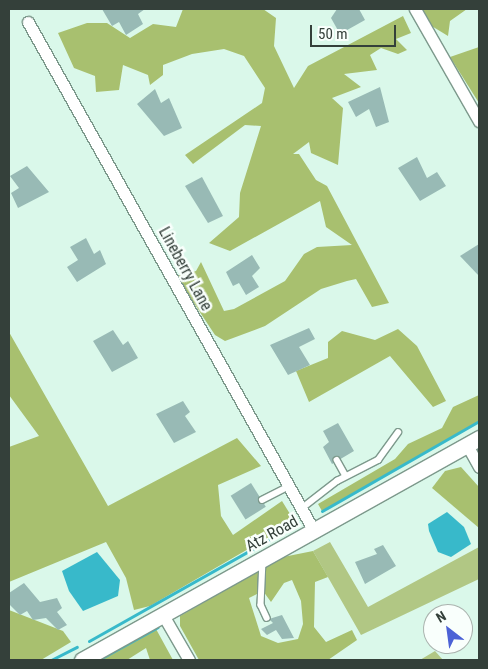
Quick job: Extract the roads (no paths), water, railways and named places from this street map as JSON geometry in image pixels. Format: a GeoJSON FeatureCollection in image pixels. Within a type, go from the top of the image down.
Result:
{"type":"FeatureCollection","features":[{"type":"Feature","properties":{"kind":"street"},"geometry":{"type":"LineString","coordinates":[[415,9],[479,121]]}},
{"type":"Feature","properties":{"kind":"street","name":"Lineberry Lane"},"geometry":{"type":"LineString","coordinates":[[28,22],[314,531]]}},
{"type":"Feature","properties":{"kind":"street"},"geometry":{"type":"LineString","coordinates":[[473,442],[479,467]]}},
{"type":"Feature","properties":{"kind":"street","name":"Atz Road"},"geometry":{"type":"LineString","coordinates":[[82,660],[473,442]]}},
{"type":"Feature","properties":{"kind":"street"},"geometry":{"type":"LineString","coordinates":[[163,615],[189,660]]}},
{"type":"Feature","properties":{"kind":"lane"},"geometry":{"type":"LineString","coordinates":[[301,509],[346,476],[378,460],[398,432]]}},
{"type":"Feature","properties":{"kind":"lane"},"geometry":{"type":"LineString","coordinates":[[336,460],[346,476]]}},
{"type":"Feature","properties":{"kind":"lane"},"geometry":{"type":"LineString","coordinates":[[262,500],[289,486]]}},
{"type":"Feature","properties":{"kind":"lane"},"geometry":{"type":"LineString","coordinates":[[263,559],[261,604],[267,618]]}},
{"type":"Feature","properties":{"kind":"water"},"geometry":{"type":"Polygon","coordinates":[[[447,512],[464,527],[471,544],[451,557],[438,552],[428,524],[447,512]]]}},
{"type":"Feature","properties":{"kind":"water"},"geometry":{"type":"Polygon","coordinates":[[[97,552],[120,580],[118,596],[83,611],[69,591],[62,571],[97,552]]]}},
{"type":"Feature","properties":{"kind":"waterway"},"geometry":{"type":"LineString","coordinates":[[322,511],[479,421]]}},
{"type":"Feature","properties":{"kind":"waterway"},"geometry":{"type":"LineString","coordinates":[[89,641],[298,523]]}},
{"type":"Feature","properties":{"kind":"waterway"},"geometry":{"type":"LineString","coordinates":[[98,660],[158,627]]}},
{"type":"Feature","properties":{"kind":"waterway"},"geometry":{"type":"LineString","coordinates":[[51,660],[77,647]]}}]}
